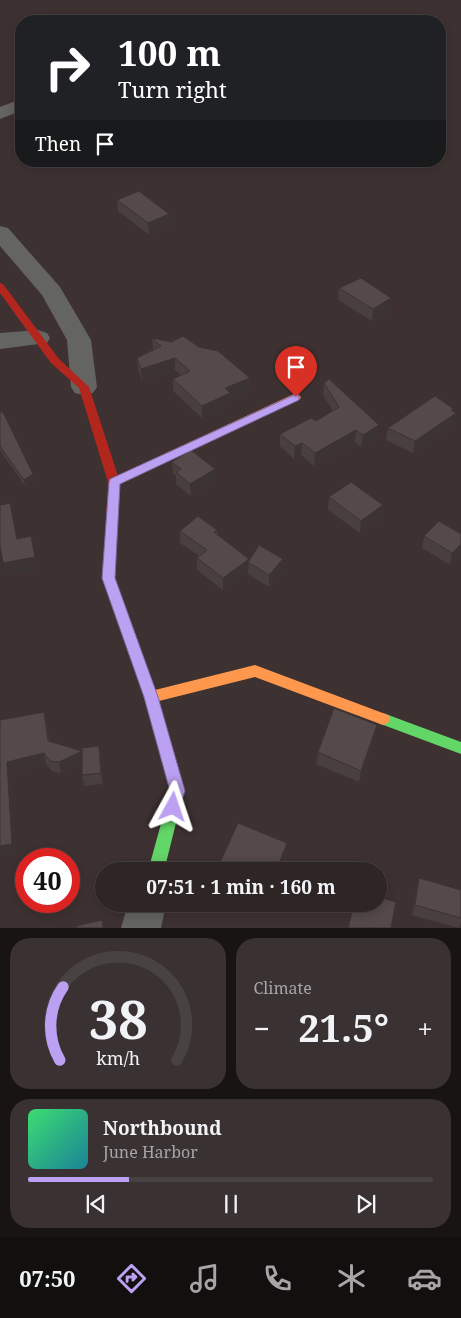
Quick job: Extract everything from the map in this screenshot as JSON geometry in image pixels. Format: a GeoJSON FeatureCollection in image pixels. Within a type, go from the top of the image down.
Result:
{"type":"FeatureCollection","features":[{"type":"Feature","properties":{"kind":"street"},"geometry":{"type":"LineString","coordinates":[[0,113],[15,108]]}},
{"type":"Feature","properties":{"kind":"street"},"geometry":{"type":"LineString","coordinates":[[0,234],[52,292],[79,340],[84,387],[114,482],[109,578],[151,697],[177,791],[158,862]]}},
{"type":"Feature","properties":{"kind":"street"},"geometry":{"type":"LineString","coordinates":[[0,286],[56,361],[84,387]]}},
{"type":"Feature","properties":{"kind":"street"},"geometry":{"type":"LineString","coordinates":[[0,340],[38,338]]}},
{"type":"Feature","properties":{"kind":"street"},"geometry":{"type":"LineString","coordinates":[[114,482],[296,397]]}},
{"type":"Feature","properties":{"kind":"street"},"geometry":{"type":"LineString","coordinates":[[151,697],[255,671],[461,748]]}},
{"type":"Feature","properties":{"kind":"street"},"geometry":{"type":"LineString","coordinates":[[141,928],[145,912]]}},
{"type":"Feature","properties":{"kind":"building"},"geometry":{"type":"Polygon","coordinates":[[[139,191],[169,214],[148,223],[117,200],[139,191]]]}},
{"type":"Feature","properties":{"kind":"building"},"geometry":{"type":"Polygon","coordinates":[[[361,278],[391,298],[373,309],[339,288],[361,278]]]}},
{"type":"Feature","properties":{"kind":"building"},"geometry":{"type":"Polygon","coordinates":[[[183,336],[199,347],[218,351],[250,378],[225,388],[230,393],[202,406],[173,379],[190,371],[175,358],[141,369],[137,358],[161,346],[152,338],[171,342],[183,336]]]}},
{"type":"Feature","properties":{"kind":"building"},"geometry":{"type":"Polygon","coordinates":[[[329,379],[379,425],[363,435],[356,430],[315,453],[302,443],[295,446],[280,434],[311,418],[316,421],[339,407],[324,383],[329,379]]]}},
{"type":"Feature","properties":{"kind":"building"},"geometry":{"type":"Polygon","coordinates":[[[435,396],[454,409],[451,410],[456,413],[415,441],[388,428],[435,396]]]}},
{"type":"Feature","properties":{"kind":"building"},"geometry":{"type":"Polygon","coordinates":[[[0,412],[3,412],[33,474],[24,480],[0,446],[0,412]]]}},
{"type":"Feature","properties":{"kind":"building"},"geometry":{"type":"Polygon","coordinates":[[[191,450],[215,469],[190,484],[176,472],[181,469],[172,462],[191,450]]]}},
{"type":"Feature","properties":{"kind":"building"},"geometry":{"type":"Polygon","coordinates":[[[351,482],[383,505],[361,521],[329,497],[351,482]]]}},
{"type":"Feature","properties":{"kind":"building"},"geometry":{"type":"Polygon","coordinates":[[[10,503],[17,539],[31,536],[35,557],[3,563],[0,545],[0,505],[10,503]]]}},
{"type":"Feature","properties":{"kind":"building"},"geometry":{"type":"Polygon","coordinates":[[[198,516],[217,530],[214,532],[249,559],[223,578],[197,558],[207,550],[180,531],[198,516]]]}},
{"type":"Feature","properties":{"kind":"building"},"geometry":{"type":"Polygon","coordinates":[[[439,521],[461,534],[461,544],[452,553],[424,536],[439,521]]]}},
{"type":"Feature","properties":{"kind":"building"},"geometry":{"type":"Polygon","coordinates":[[[259,545],[283,559],[269,575],[248,562],[259,545]]]}},
{"type":"Feature","properties":{"kind":"building"},"geometry":{"type":"Polygon","coordinates":[[[334,708],[377,725],[361,771],[318,752],[334,708]]]}},
{"type":"Feature","properties":{"kind":"building"},"geometry":{"type":"Polygon","coordinates":[[[44,712],[48,741],[82,751],[59,762],[50,761],[44,753],[7,762],[12,844],[0,846],[0,720],[44,712]]]}},
{"type":"Feature","properties":{"kind":"building"},"geometry":{"type":"Polygon","coordinates":[[[99,746],[101,773],[82,775],[82,748],[99,746]]]}},
{"type":"Feature","properties":{"kind":"building"},"geometry":{"type":"Polygon","coordinates":[[[238,823],[287,843],[280,862],[220,862],[238,823]]]}},
{"type":"Feature","properties":{"kind":"building"},"geometry":{"type":"Polygon","coordinates":[[[419,878],[461,890],[461,918],[415,905],[419,878]]]}},
{"type":"Feature","properties":{"kind":"building"},"geometry":{"type":"Polygon","coordinates":[[[387,899],[396,902],[391,928],[348,928],[352,912],[387,912],[387,899]]]}},
{"type":"Feature","properties":{"kind":"building"},"geometry":{"type":"Polygon","coordinates":[[[102,920],[103,928],[76,928],[76,926],[102,920]]]}},
{"type":"Feature","properties":{"kind":"traffic: fast"},"geometry":{"type":"LineString","coordinates":[[110,555],[109,578],[151,697],[177,791],[158,862]]}},
{"type":"Feature","properties":{"kind":"traffic: fast"},"geometry":{"type":"LineString","coordinates":[[383,719],[461,748]]}},
{"type":"Feature","properties":{"kind":"traffic: slow"},"geometry":{"type":"LineString","coordinates":[[114,482],[296,397]]}},
{"type":"Feature","properties":{"kind":"traffic: slow"},"geometry":{"type":"LineString","coordinates":[[151,697],[255,671],[383,719]]}},
{"type":"Feature","properties":{"kind":"traffic: jam"},"geometry":{"type":"LineString","coordinates":[[0,286],[55,361],[84,387],[114,482],[110,555]]}},
{"type":"Feature","properties":{"kind":"route"},"geometry":{"type":"LineString","coordinates":[[173,807],[177,791],[151,697],[109,578],[114,482],[296,397]]}}]}
